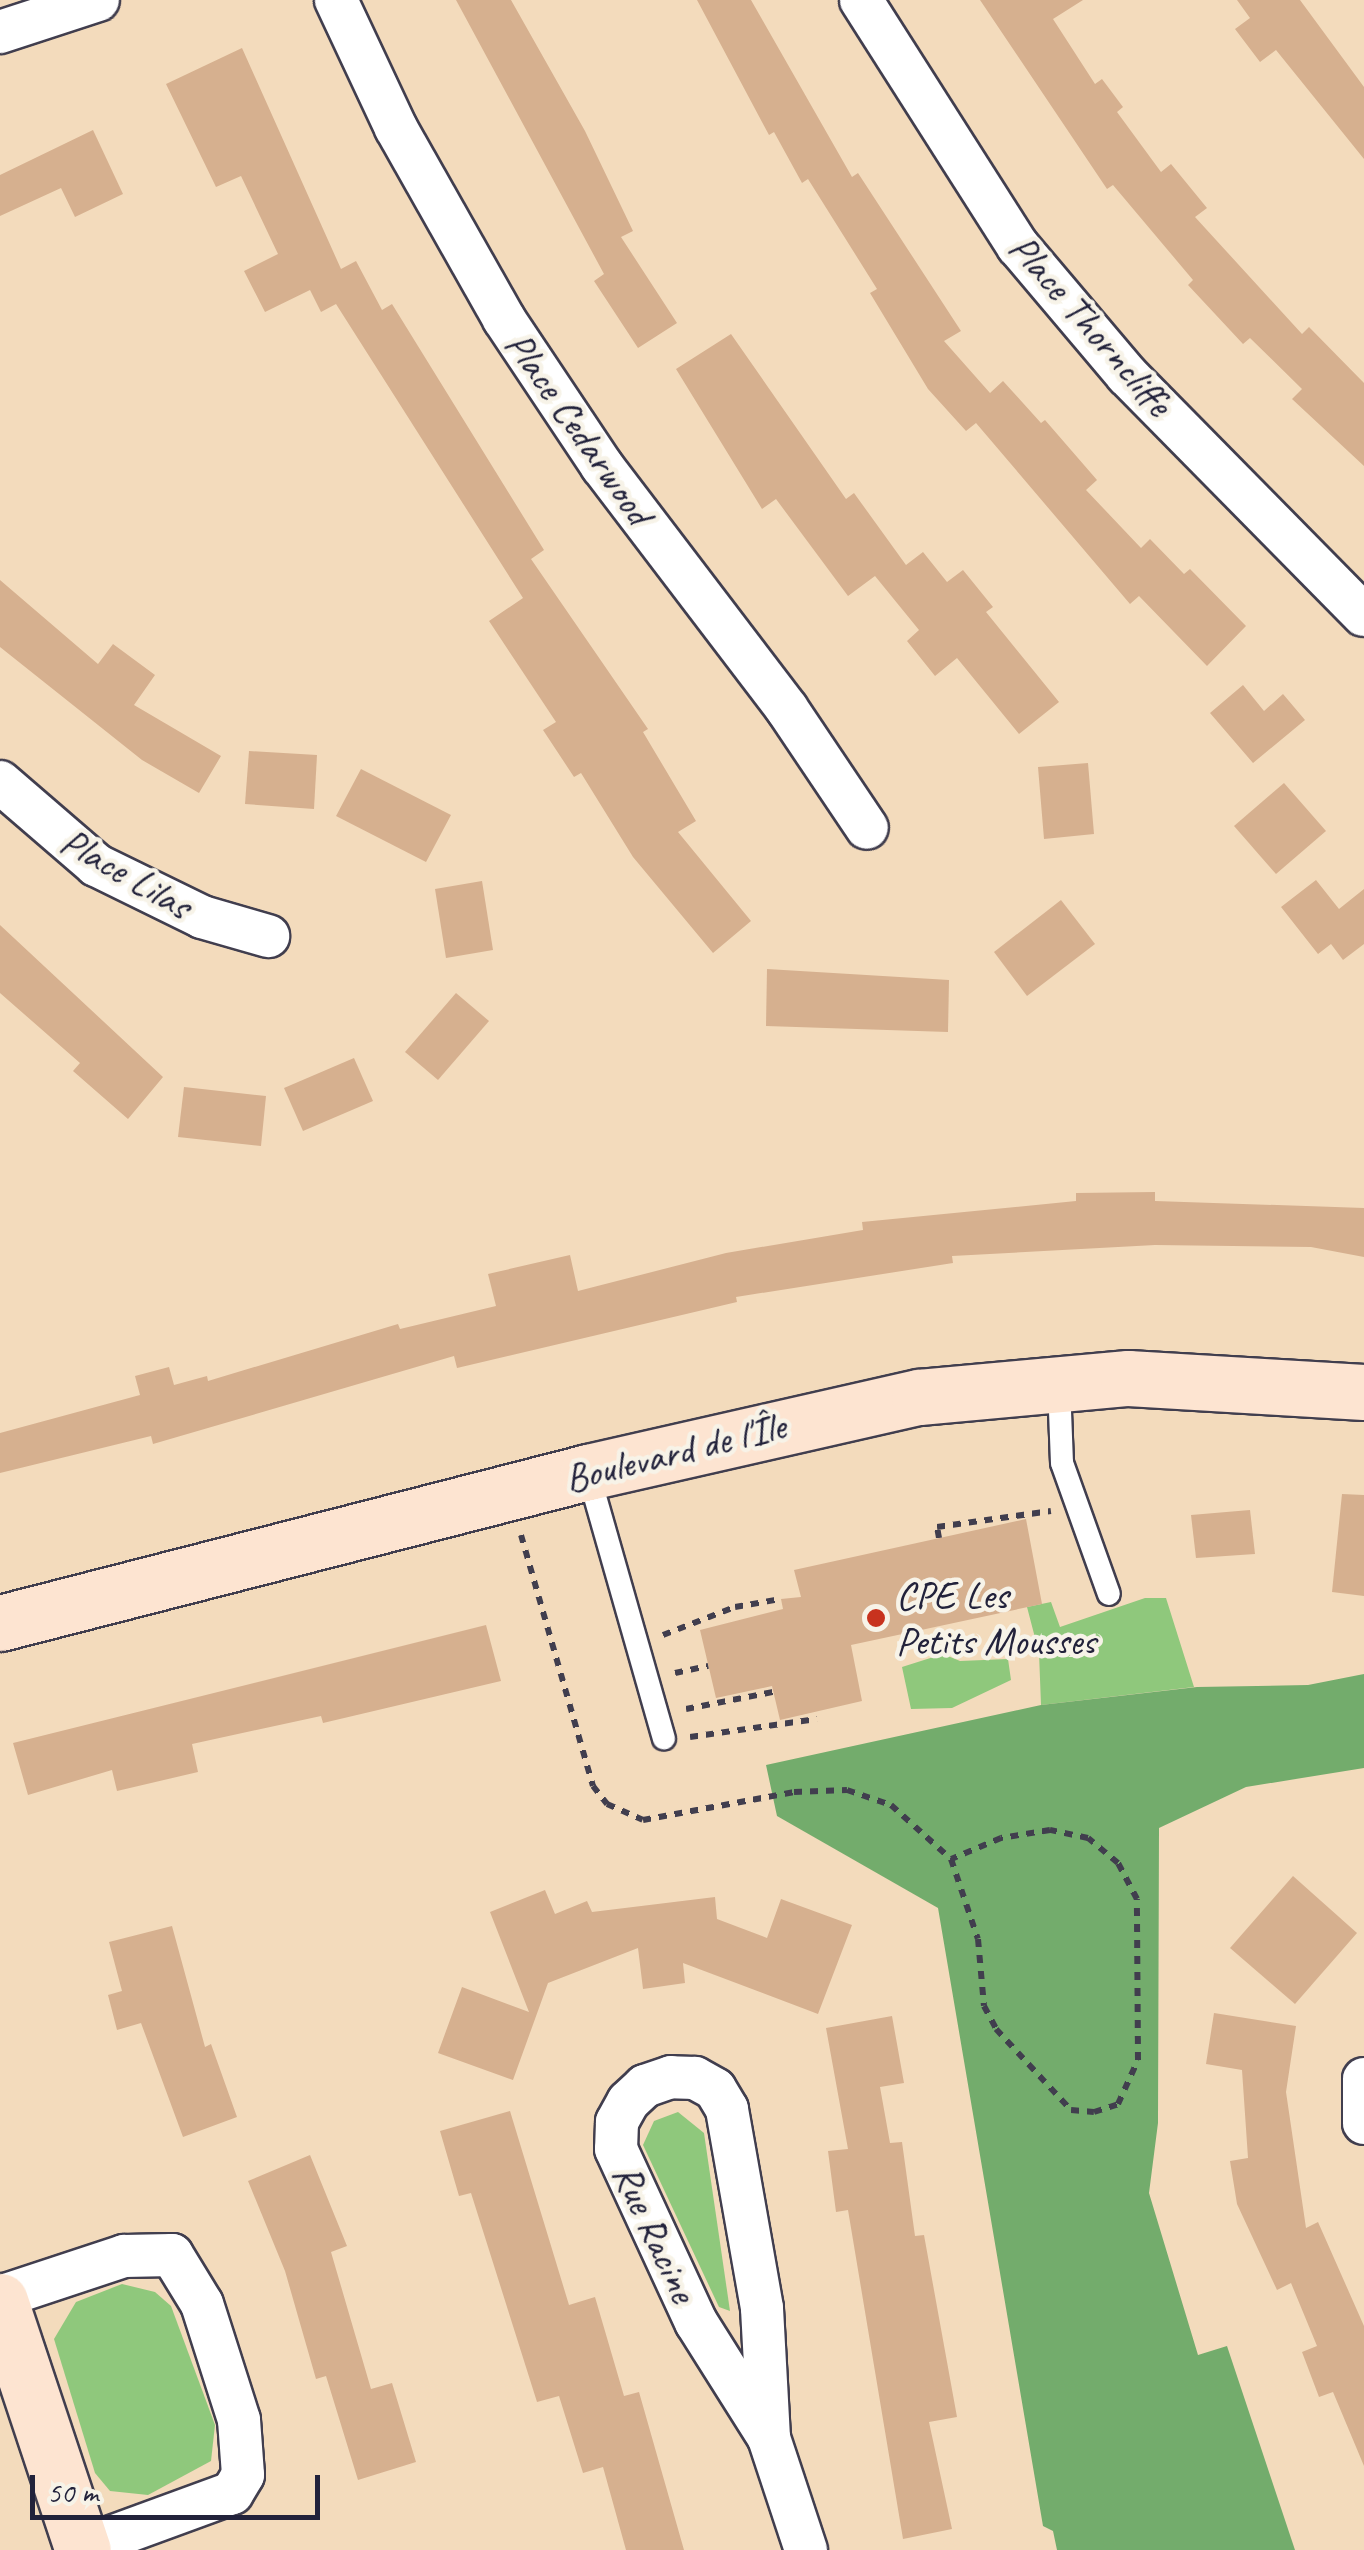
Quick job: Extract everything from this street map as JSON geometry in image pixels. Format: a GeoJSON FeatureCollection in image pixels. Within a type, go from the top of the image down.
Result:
{"type":"FeatureCollection","features":[{"type":"Feature","properties":{"kind":"street"},"geometry":{"type":"LineString","coordinates":[[0,32],[98,0]]}},
{"type":"Feature","properties":{"kind":"street","name":"Place Cedarwood"},"geometry":{"type":"LineString","coordinates":[[336,0],[396,128],[504,319],[602,466],[787,708],[868,828]]}},
{"type":"Feature","properties":{"kind":"street","name":"Place Thorncliffe"},"geometry":{"type":"LineString","coordinates":[[861,0],[1018,246],[1126,374],[1364,615]]}},
{"type":"Feature","properties":{"kind":"street","name":"Place Lilas"},"geometry":{"type":"LineString","coordinates":[[0,782],[96,865],[202,917],[268,936]]}},
{"type":"Feature","properties":{"kind":"street","name":"Boulevard de l'Île"},"geometry":{"type":"LineString","coordinates":[[0,1622],[839,1412],[1058,1382],[1251,1381],[1364,1392]]}},
{"type":"Feature","properties":{"kind":"street","name":"Rue Racine"},"geometry":{"type":"LineString","coordinates":[[769,2438],[762,2308],[727,2109],[715,2089],[695,2078],[670,2076],[628,2102],[617,2122],[616,2149],[696,2322],[769,2438],[806,2550]]}},
{"type":"Feature","properties":{"kind":"street"},"geometry":{"type":"LineString","coordinates":[[1364,2080],[1364,2124]]}},
{"type":"Feature","properties":{"kind":"street"},"geometry":{"type":"LineString","coordinates":[[150,2251],[172,2255],[202,2304],[238,2420],[244,2474],[232,2493],[210,2505],[81,2549],[0,2299],[150,2251]]}},
{"type":"Feature","properties":{"kind":"lane"},"geometry":{"type":"LineString","coordinates":[[1058,1382],[1062,1464],[1109,1594]]}},
{"type":"Feature","properties":{"kind":"lane"},"geometry":{"type":"LineString","coordinates":[[588,1472],[664,1738]]}},
{"type":"Feature","properties":{"kind":"path"},"geometry":{"type":"LineString","coordinates":[[940,1538],[937,1527],[1014,1513],[1030,1518],[1059,1508]]}},
{"type":"Feature","properties":{"kind":"path"},"geometry":{"type":"LineString","coordinates":[[688,1628],[735,1607],[780,1599]]}},
{"type":"Feature","properties":{"kind":"path"},"geometry":{"type":"LineString","coordinates":[[667,1674],[708,1666]]}},
{"type":"Feature","properties":{"kind":"path"},"geometry":{"type":"LineString","coordinates":[[680,1710],[773,1692]]}},
{"type":"Feature","properties":{"kind":"path"},"geometry":{"type":"LineString","coordinates":[[691,1737],[817,1719]]}},
{"type":"Feature","properties":{"kind":"path"},"geometry":{"type":"LineString","coordinates":[[1050,1830],[1088,1838],[1118,1863],[1137,1898],[1138,2060],[1118,2104],[1094,2112],[1071,2110],[996,2029],[984,2006],[978,1938],[951,1860],[1002,1838],[1050,1830]]}},
{"type":"Feature","properties":{"kind":"green space"},"geometry":{"type":"Polygon","coordinates":[[[1145,1598],[1166,1598],[1194,1687],[1041,1705],[1039,1653],[1027,1607],[1051,1602],[1060,1627],[1145,1598]]]}},
{"type":"Feature","properties":{"kind":"green space"},"geometry":{"type":"Polygon","coordinates":[[[943,1654],[960,1661],[1008,1659],[1011,1680],[952,1708],[911,1709],[902,1667],[943,1654]]]}},
{"type":"Feature","properties":{"kind":"green space"},"geometry":{"type":"Polygon","coordinates":[[[1364,1674],[1364,1768],[1246,1787],[1159,1828],[1158,2123],[1149,2193],[1198,2355],[1227,2346],[1295,2550],[1057,2550],[1053,2531],[1043,2526],[938,1908],[777,1816],[766,1765],[1041,1705],[1197,1687],[1308,1685],[1364,1674]]]}},
{"type":"Feature","properties":{"kind":"green space"},"geometry":{"type":"Polygon","coordinates":[[[678,2112],[704,2133],[730,2311],[719,2307],[643,2145],[654,2121],[678,2112]]]}},
{"type":"Feature","properties":{"kind":"green space"},"geometry":{"type":"Polygon","coordinates":[[[122,2284],[155,2292],[171,2306],[215,2425],[211,2461],[148,2495],[110,2491],[95,2473],[54,2339],[76,2302],[122,2284]]]}},
{"type":"Feature","properties":{"kind":"building"},"geometry":{"type":"Polygon","coordinates":[[[456,0],[511,0],[585,131],[633,231],[621,237],[677,323],[638,348],[594,281],[604,274],[456,0]]]}},
{"type":"Feature","properties":{"kind":"building"},"geometry":{"type":"Polygon","coordinates":[[[697,0],[751,0],[852,177],[858,173],[961,331],[944,341],[990,393],[1003,381],[1041,423],[1045,420],[1097,480],[1086,490],[1141,548],[1150,539],[1184,574],[1190,569],[1246,626],[1207,666],[1139,596],[1130,604],[976,423],[966,431],[928,389],[870,293],[877,289],[808,179],[802,183],[774,132],[769,135],[697,0]]]}},
{"type":"Feature","properties":{"kind":"building"},"geometry":{"type":"Polygon","coordinates":[[[980,0],[1083,0],[1053,19],[1095,84],[1102,79],[1123,107],[1117,112],[1161,172],[1171,164],[1207,208],[1195,217],[1302,334],[1309,327],[1364,383],[1364,466],[1292,399],[1302,389],[1250,338],[1243,344],[1188,285],[1193,280],[1113,185],[1107,189],[980,0]]]}},
{"type":"Feature","properties":{"kind":"building"},"geometry":{"type":"Polygon","coordinates":[[[1237,0],[1300,0],[1364,87],[1364,159],[1276,50],[1260,62],[1235,29],[1250,18],[1237,0]]]}},
{"type":"Feature","properties":{"kind":"building"},"geometry":{"type":"Polygon","coordinates":[[[242,48],[341,269],[356,261],[382,310],[392,304],[544,550],[531,559],[648,729],[643,732],[696,821],[678,832],[751,921],[713,953],[633,857],[581,773],[574,777],[543,730],[556,722],[489,621],[523,598],[336,304],[321,312],[310,290],[265,312],[244,271],[278,254],[241,176],[216,187],[166,84],[242,48]]]}},
{"type":"Feature","properties":{"kind":"building"},"geometry":{"type":"Polygon","coordinates":[[[93,130],[123,194],[75,217],[61,188],[0,216],[0,175],[93,130]]]}},
{"type":"Feature","properties":{"kind":"building"},"geometry":{"type":"Polygon","coordinates":[[[731,334],[846,499],[854,493],[906,565],[923,552],[947,582],[963,570],[993,607],[986,612],[1059,702],[1019,734],[957,658],[935,676],[907,641],[919,630],[875,576],[848,596],[776,499],[762,509],[676,369],[731,334]]]}},
{"type":"Feature","properties":{"kind":"building"},"geometry":{"type":"Polygon","coordinates":[[[0,580],[98,664],[113,644],[155,675],[134,705],[221,756],[199,793],[142,760],[0,647],[0,580]]]}},
{"type":"Feature","properties":{"kind":"building"},"geometry":{"type":"Polygon","coordinates":[[[1243,685],[1264,711],[1283,694],[1305,720],[1253,763],[1210,713],[1243,685]]]}},
{"type":"Feature","properties":{"kind":"building"},"geometry":{"type":"Polygon","coordinates":[[[249,751],[317,755],[314,809],[245,804],[249,751]]]}},
{"type":"Feature","properties":{"kind":"building"},"geometry":{"type":"Polygon","coordinates":[[[1088,763],[1094,834],[1044,839],[1038,767],[1088,763]]]}},
{"type":"Feature","properties":{"kind":"building"},"geometry":{"type":"Polygon","coordinates":[[[361,769],[451,815],[426,862],[336,816],[361,769]]]}},
{"type":"Feature","properties":{"kind":"building"},"geometry":{"type":"Polygon","coordinates":[[[1284,783],[1326,831],[1276,874],[1234,826],[1284,783]]]}},
{"type":"Feature","properties":{"kind":"building"},"geometry":{"type":"Polygon","coordinates":[[[1316,880],[1339,909],[1364,889],[1364,944],[1343,960],[1331,944],[1318,954],[1281,907],[1316,880]]]}},
{"type":"Feature","properties":{"kind":"building"},"geometry":{"type":"Polygon","coordinates":[[[482,881],[493,950],[446,958],[435,889],[482,881]]]}},
{"type":"Feature","properties":{"kind":"building"},"geometry":{"type":"Polygon","coordinates":[[[1061,900],[1095,944],[1027,996],[994,952],[1061,900]]]}},
{"type":"Feature","properties":{"kind":"building"},"geometry":{"type":"Polygon","coordinates":[[[0,925],[163,1077],[128,1119],[73,1071],[80,1063],[0,993],[0,925]]]}},
{"type":"Feature","properties":{"kind":"building"},"geometry":{"type":"Polygon","coordinates":[[[767,969],[949,980],[948,1032],[766,1026],[767,969]]]}},
{"type":"Feature","properties":{"kind":"building"},"geometry":{"type":"Polygon","coordinates":[[[456,993],[489,1021],[438,1080],[405,1052],[456,993]]]}},
{"type":"Feature","properties":{"kind":"building"},"geometry":{"type":"Polygon","coordinates":[[[354,1058],[373,1101],[303,1131],[284,1088],[354,1058]]]}},
{"type":"Feature","properties":{"kind":"building"},"geometry":{"type":"Polygon","coordinates":[[[184,1087],[266,1096],[261,1146],[178,1137],[184,1087]]]}},
{"type":"Feature","properties":{"kind":"building"},"geometry":{"type":"Polygon","coordinates":[[[1155,1192],[1155,1201],[1364,1208],[1364,1257],[1311,1247],[1155,1245],[952,1256],[953,1263],[736,1297],[737,1302],[457,1368],[454,1356],[153,1444],[151,1436],[0,1473],[0,1433],[140,1395],[135,1376],[169,1367],[174,1385],[207,1376],[208,1381],[398,1324],[400,1329],[496,1306],[488,1274],[570,1255],[578,1291],[726,1253],[863,1230],[862,1222],[1076,1201],[1076,1193],[1155,1192]]]}},
{"type":"Feature","properties":{"kind":"building"},"geometry":{"type":"Polygon","coordinates":[[[1342,1494],[1364,1495],[1364,1596],[1332,1592],[1342,1494]]]}},
{"type":"Feature","properties":{"kind":"building"},"geometry":{"type":"Polygon","coordinates":[[[1250,1510],[1255,1554],[1196,1558],[1191,1515],[1250,1510]]]}},
{"type":"Feature","properties":{"kind":"building"},"geometry":{"type":"Polygon","coordinates":[[[1026,1519],[1042,1604],[851,1645],[862,1701],[780,1720],[772,1686],[716,1698],[700,1630],[783,1609],[781,1599],[801,1597],[794,1570],[1026,1519]]]}},
{"type":"Feature","properties":{"kind":"building"},"geometry":{"type":"Polygon","coordinates":[[[486,1625],[501,1681],[323,1723],[321,1716],[192,1744],[198,1772],[117,1791],[112,1770],[28,1795],[13,1743],[486,1625]]]}},
{"type":"Feature","properties":{"kind":"building"},"geometry":{"type":"Polygon","coordinates":[[[1293,1876],[1357,1933],[1295,2004],[1230,1948],[1293,1876]]]}},
{"type":"Feature","properties":{"kind":"building"},"geometry":{"type":"Polygon","coordinates":[[[545,1890],[555,1914],[587,1901],[592,1912],[715,1897],[717,1919],[767,1938],[781,1899],[852,1925],[818,2014],[683,1963],[685,1983],[643,1989],[638,1948],[548,1983],[513,2080],[438,2053],[462,1987],[529,2012],[490,1912],[545,1890]]]}},
{"type":"Feature","properties":{"kind":"building"},"geometry":{"type":"Polygon","coordinates":[[[172,1926],[205,2047],[211,2044],[237,2117],[183,2137],[141,2023],[117,2030],[108,1995],[122,1991],[109,1942],[172,1926]]]}},
{"type":"Feature","properties":{"kind":"building"},"geometry":{"type":"Polygon","coordinates":[[[1214,2013],[1296,2026],[1286,2092],[1306,2228],[1318,2222],[1364,2326],[1364,2466],[1333,2392],[1319,2397],[1302,2352],[1317,2346],[1291,2283],[1277,2290],[1237,2204],[1230,2161],[1248,2158],[1242,2070],[1206,2064],[1214,2013]]]}},
{"type":"Feature","properties":{"kind":"building"},"geometry":{"type":"Polygon","coordinates":[[[892,2016],[904,2083],[880,2087],[890,2143],[902,2142],[915,2236],[924,2235],[957,2417],[929,2422],[952,2529],[903,2539],[848,2210],[836,2212],[828,2151],[848,2149],[826,2028],[892,2016]]]}},
{"type":"Feature","properties":{"kind":"building"},"geometry":{"type":"Polygon","coordinates":[[[510,2111],[569,2305],[595,2297],[624,2396],[639,2392],[684,2550],[626,2550],[603,2467],[583,2473],[559,2396],[537,2402],[471,2193],[459,2196],[440,2131],[510,2111]]]}},
{"type":"Feature","properties":{"kind":"building"},"geometry":{"type":"Polygon","coordinates":[[[310,2155],[347,2246],[331,2252],[371,2389],[392,2383],[416,2462],[358,2480],[326,2376],[316,2379],[285,2271],[248,2181],[310,2155]]]}},
{"type":"Feature","properties":{"kind":"place","name":"CPE Les Petits Mousses"},"geometry":{"type":"Point","coordinates":[876,1618]}}]}
